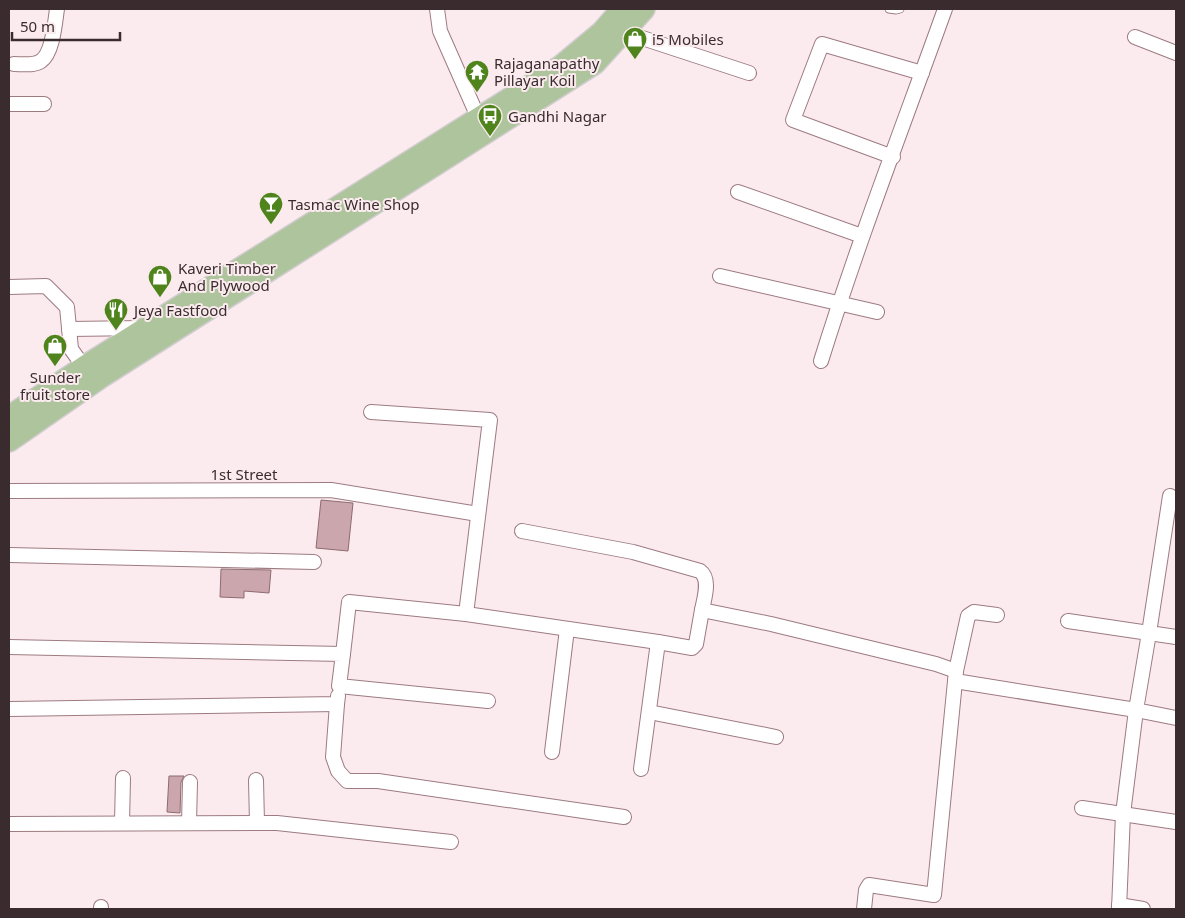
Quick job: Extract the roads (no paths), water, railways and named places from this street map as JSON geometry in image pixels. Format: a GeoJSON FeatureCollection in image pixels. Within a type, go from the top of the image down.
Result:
{"type":"FeatureCollection","features":[{"type":"Feature","properties":{"kind":"main road"},"geometry":{"type":"LineString","coordinates":[[9,441],[104,375],[483,124],[560,67],[602,32],[622,9]]}},
{"type":"Feature","properties":{"kind":"main road"},"geometry":{"type":"LineString","coordinates":[[9,418],[146,328],[483,124],[595,63],[644,9]]}},
{"type":"Feature","properties":{"kind":"street"},"geometry":{"type":"LineString","coordinates":[[14,64],[42,61],[49,52],[57,9]]}},
{"type":"Feature","properties":{"kind":"street"},"geometry":{"type":"LineString","coordinates":[[437,9],[440,31],[483,124]]}},
{"type":"Feature","properties":{"kind":"street"},"geometry":{"type":"LineString","coordinates":[[820,361],[862,236],[945,9]]}},
{"type":"Feature","properties":{"kind":"street"},"geometry":{"type":"LineString","coordinates":[[624,32],[749,73]]}},
{"type":"Feature","properties":{"kind":"street"},"geometry":{"type":"LineString","coordinates":[[1135,37],[1176,53]]}},
{"type":"Feature","properties":{"kind":"street"},"geometry":{"type":"LineString","coordinates":[[892,157],[793,120],[822,44],[922,74]]}},
{"type":"Feature","properties":{"kind":"street"},"geometry":{"type":"LineString","coordinates":[[9,104],[44,104]]}},
{"type":"Feature","properties":{"kind":"street"},"geometry":{"type":"LineString","coordinates":[[738,192],[862,236]]}},
{"type":"Feature","properties":{"kind":"street"},"geometry":{"type":"LineString","coordinates":[[720,276],[877,312]]}},
{"type":"Feature","properties":{"kind":"street"},"geometry":{"type":"LineString","coordinates":[[9,287],[46,286],[67,307],[71,349],[84,368]]}},
{"type":"Feature","properties":{"kind":"street"},"geometry":{"type":"LineString","coordinates":[[69,328],[146,328]]}},
{"type":"Feature","properties":{"kind":"street"},"geometry":{"type":"LineString","coordinates":[[371,412],[490,420],[466,614]]}},
{"type":"Feature","properties":{"kind":"street","name":"1st Street"},"geometry":{"type":"LineString","coordinates":[[9,490],[331,490],[478,514]]}},
{"type":"Feature","properties":{"kind":"street"},"geometry":{"type":"LineString","coordinates":[[1143,909],[1119,907],[1123,814],[1136,710],[1170,496]]}},
{"type":"Feature","properties":{"kind":"street"},"geometry":{"type":"LineString","coordinates":[[522,531],[633,552],[700,571],[704,574],[706,580],[696,644],[692,648],[466,614],[349,602],[342,654],[333,758],[338,771],[347,781],[378,781],[624,817]]}},
{"type":"Feature","properties":{"kind":"street"},"geometry":{"type":"LineString","coordinates":[[9,555],[314,562]]}},
{"type":"Feature","properties":{"kind":"street"},"geometry":{"type":"LineString","coordinates":[[702,610],[771,624],[936,664],[955,676],[1176,718]]}},
{"type":"Feature","properties":{"kind":"street"},"geometry":{"type":"LineString","coordinates":[[933,909],[955,676],[968,616],[974,612],[997,615]]}},
{"type":"Feature","properties":{"kind":"street"},"geometry":{"type":"LineString","coordinates":[[1068,621],[1176,637]]}},
{"type":"Feature","properties":{"kind":"street"},"geometry":{"type":"LineString","coordinates":[[552,752],[567,628]]}},
{"type":"Feature","properties":{"kind":"street"},"geometry":{"type":"LineString","coordinates":[[641,769],[658,642]]}},
{"type":"Feature","properties":{"kind":"street"},"geometry":{"type":"LineString","coordinates":[[9,647],[342,654]]}},
{"type":"Feature","properties":{"kind":"street"},"geometry":{"type":"LineString","coordinates":[[339,686],[488,701]]}},
{"type":"Feature","properties":{"kind":"street"},"geometry":{"type":"LineString","coordinates":[[9,709],[337,704]]}},
{"type":"Feature","properties":{"kind":"street"},"geometry":{"type":"LineString","coordinates":[[649,712],[776,737]]}},
{"type":"Feature","properties":{"kind":"street"},"geometry":{"type":"LineString","coordinates":[[122,823],[123,778]]}},
{"type":"Feature","properties":{"kind":"street"},"geometry":{"type":"LineString","coordinates":[[256,780],[257,823]]}},
{"type":"Feature","properties":{"kind":"street"},"geometry":{"type":"LineString","coordinates":[[189,823],[190,782]]}},
{"type":"Feature","properties":{"kind":"street"},"geometry":{"type":"LineString","coordinates":[[1082,808],[1176,822]]}},
{"type":"Feature","properties":{"kind":"street"},"geometry":{"type":"LineString","coordinates":[[9,824],[277,823],[451,842]]}},
{"type":"Feature","properties":{"kind":"street"},"geometry":{"type":"LineString","coordinates":[[864,909],[866,890],[869,885],[934,895]]}},
{"type":"Feature","properties":{"kind":"lane"},"geometry":{"type":"LineString","coordinates":[[889,9],[900,9]]}},
{"type":"Feature","properties":{"kind":"place","name":"i5 Mobiles"},"geometry":{"type":"Point","coordinates":[635,60]}},
{"type":"Feature","properties":{"kind":"place","name":"Rajaganapathy Pillayar Koil"},"geometry":{"type":"Point","coordinates":[477,93]}},
{"type":"Feature","properties":{"kind":"place","name":"Gandhi Nagar"},"geometry":{"type":"Point","coordinates":[490,137]}},
{"type":"Feature","properties":{"kind":"place","name":"Tasmac Wine Shop"},"geometry":{"type":"Point","coordinates":[271,225]}},
{"type":"Feature","properties":{"kind":"place","name":"Kaveri Timber And Plywood"},"geometry":{"type":"Point","coordinates":[160,298]}},
{"type":"Feature","properties":{"kind":"place","name":"Jeya Fastfood"},"geometry":{"type":"Point","coordinates":[116,331]}},
{"type":"Feature","properties":{"kind":"place","name":"Sunder fruit store"},"geometry":{"type":"Point","coordinates":[55,367]}}]}
